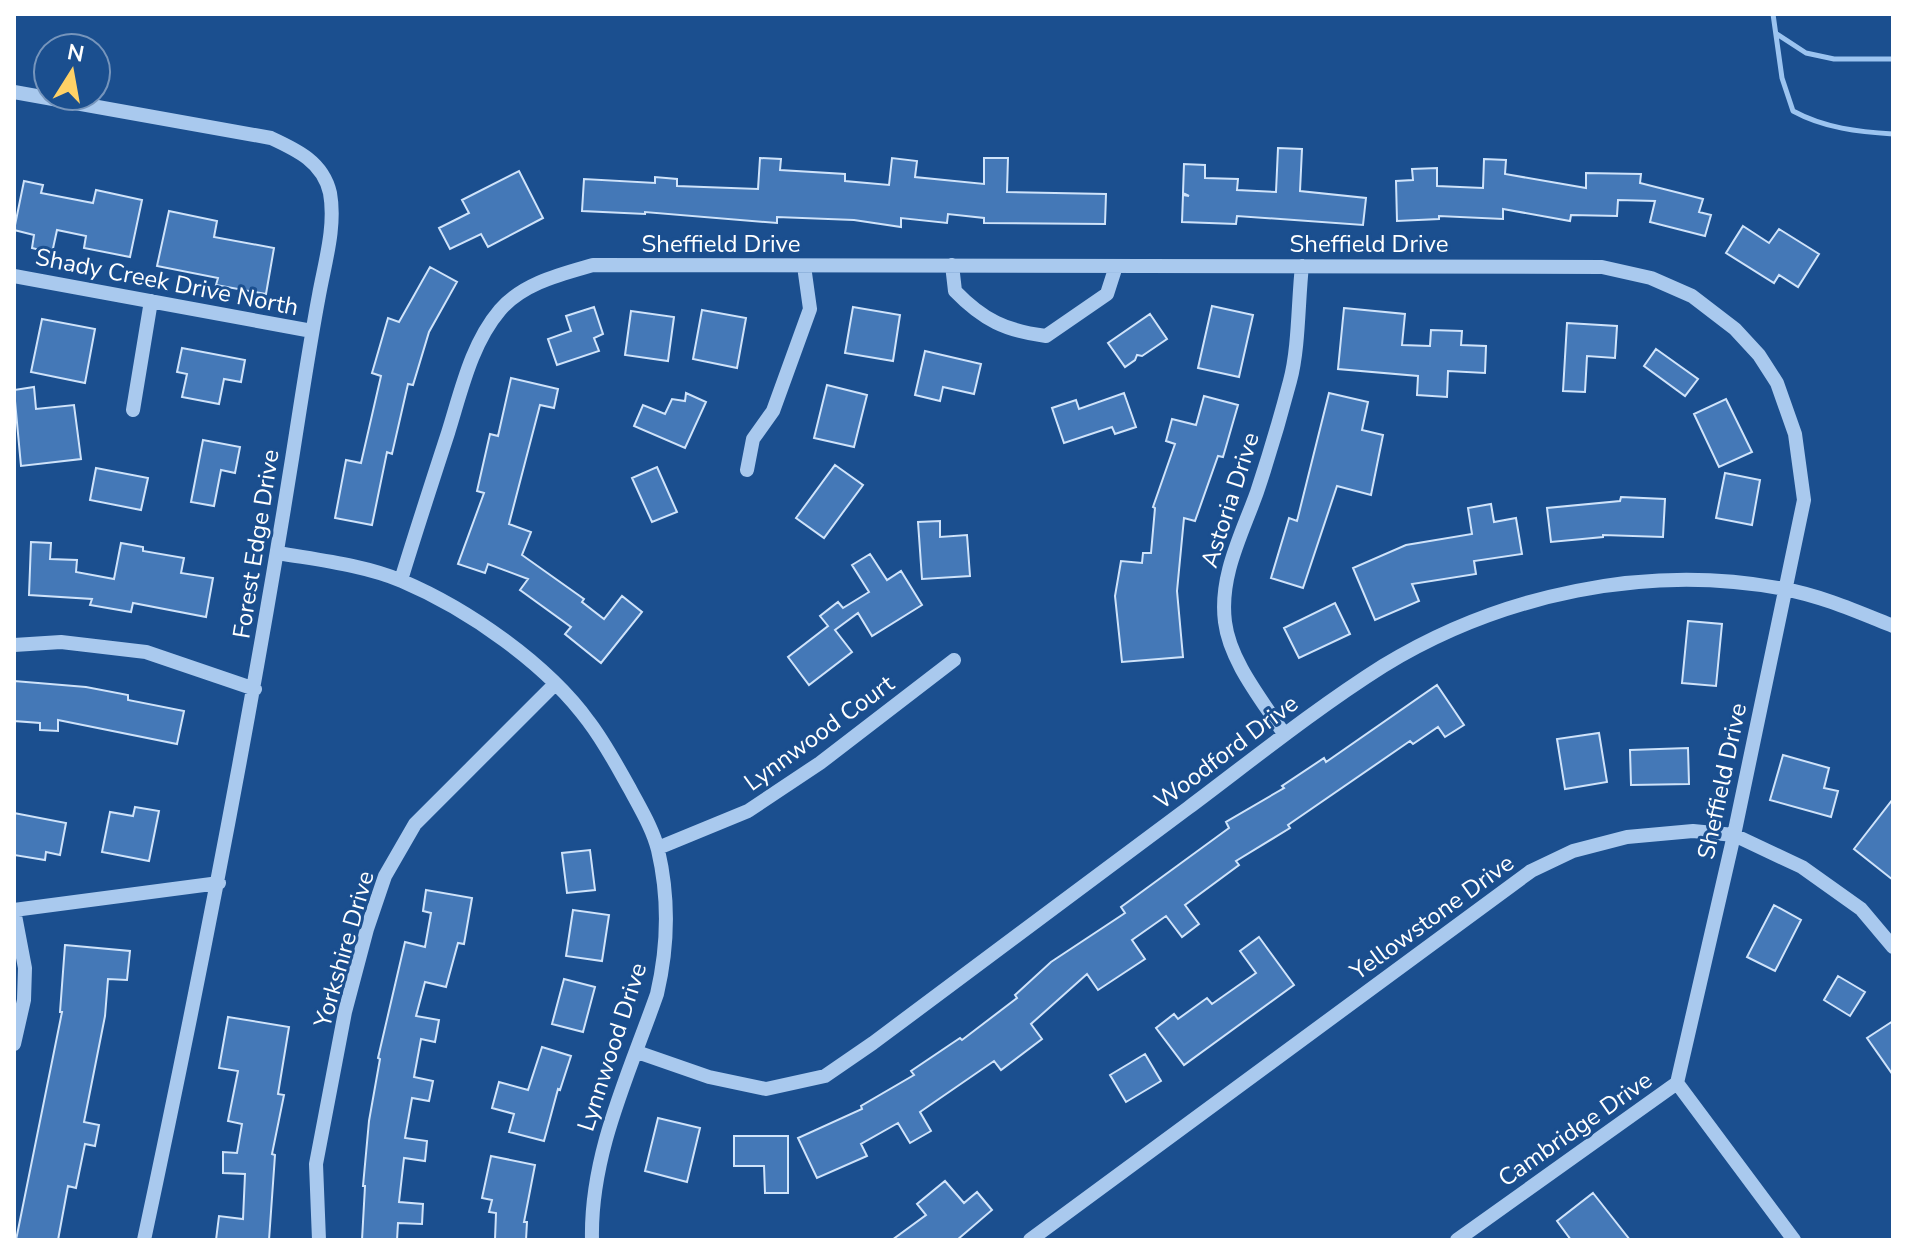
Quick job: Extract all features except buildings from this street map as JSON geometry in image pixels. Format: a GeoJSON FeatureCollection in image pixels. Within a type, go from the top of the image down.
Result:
{"type":"FeatureCollection","features":[{"type":"Feature","properties":{"kind":"street","name":"Forest Edge Drive"},"geometry":{"type":"LineString","coordinates":[[14,92],[271,138],[298,150],[318,166],[329,191],[332,221],[255,689],[219,883],[144,1240]]}},
{"type":"Feature","properties":{"kind":"street","name":"Sheffield Drive"},"geometry":{"type":"LineString","coordinates":[[401,580],[469,367],[486,331],[502,308],[551,277],[593,265],[1602,267],[1651,278],[1692,296],[1735,329],[1759,355],[1777,383],[1795,434],[1804,500],[1734,835],[1677,1083]]}},
{"type":"Feature","properties":{"kind":"street"},"geometry":{"type":"LineString","coordinates":[[952,265],[955,291],[990,322],[1024,333],[1046,336],[1107,294],[1116,266]]}},
{"type":"Feature","properties":{"kind":"street"},"geometry":{"type":"LineString","coordinates":[[747,470],[753,439],[773,411],[810,309],[804,266]]}},
{"type":"Feature","properties":{"kind":"street","name":"Astoria Drive"},"geometry":{"type":"LineString","coordinates":[[1284,734],[1229,641],[1224,621],[1225,586],[1237,541],[1260,483],[1291,376],[1302,266]]}},
{"type":"Feature","properties":{"kind":"street","name":"Shady Creek Drive North"},"geometry":{"type":"LineString","coordinates":[[14,276],[312,331]]}},
{"type":"Feature","properties":{"kind":"street"},"geometry":{"type":"LineString","coordinates":[[133,410],[151,301]]}},
{"type":"Feature","properties":{"kind":"street","name":"Lynnwood Drive"},"geometry":{"type":"LineString","coordinates":[[278,553],[401,580],[488,626],[555,684],[587,719],[611,754],[641,810],[658,848],[667,914],[662,972],[602,1149],[591,1212],[592,1240]]}},
{"type":"Feature","properties":{"kind":"street","name":"Woodford Drive"},"geometry":{"type":"LineString","coordinates":[[637,1052],[709,1077],[766,1089],[825,1076],[1284,734],[1384,666],[1448,631],[1555,595],[1651,580],[1742,583],[1786,589],[1832,601],[1893,626]]}},
{"type":"Feature","properties":{"kind":"street"},"geometry":{"type":"LineString","coordinates":[[14,645],[76,643],[146,652],[255,689]]}},
{"type":"Feature","properties":{"kind":"street","name":"Lynnwood Court"},"geometry":{"type":"LineString","coordinates":[[658,848],[748,811],[820,763],[954,660]]}},
{"type":"Feature","properties":{"kind":"street","name":"Yorkshire Drive"},"geometry":{"type":"LineString","coordinates":[[319,1240],[316,1164],[345,1012],[385,876],[415,824],[555,684]]}},
{"type":"Feature","properties":{"kind":"street","name":"Yellowstone Drive"},"geometry":{"type":"LineString","coordinates":[[1030,1240],[1531,871],[1573,851],[1627,837],[1693,831],[1734,835],[1802,867],[1861,909],[1893,947]]}},
{"type":"Feature","properties":{"kind":"street"},"geometry":{"type":"LineString","coordinates":[[14,1044],[24,1000],[25,968],[14,910],[219,883]]}},
{"type":"Feature","properties":{"kind":"street","name":"Cambridge Drive"},"geometry":{"type":"LineString","coordinates":[[1457,1240],[1677,1083],[1794,1240]]}},
{"type":"Feature","properties":{"kind":"waterway"},"geometry":{"type":"LineString","coordinates":[[1773,14],[1782,78],[1793,111],[1842,128],[1893,134]]}},
{"type":"Feature","properties":{"kind":"waterway"},"geometry":{"type":"LineString","coordinates":[[1777,34],[1806,53],[1834,59],[1893,59]]}}]}
